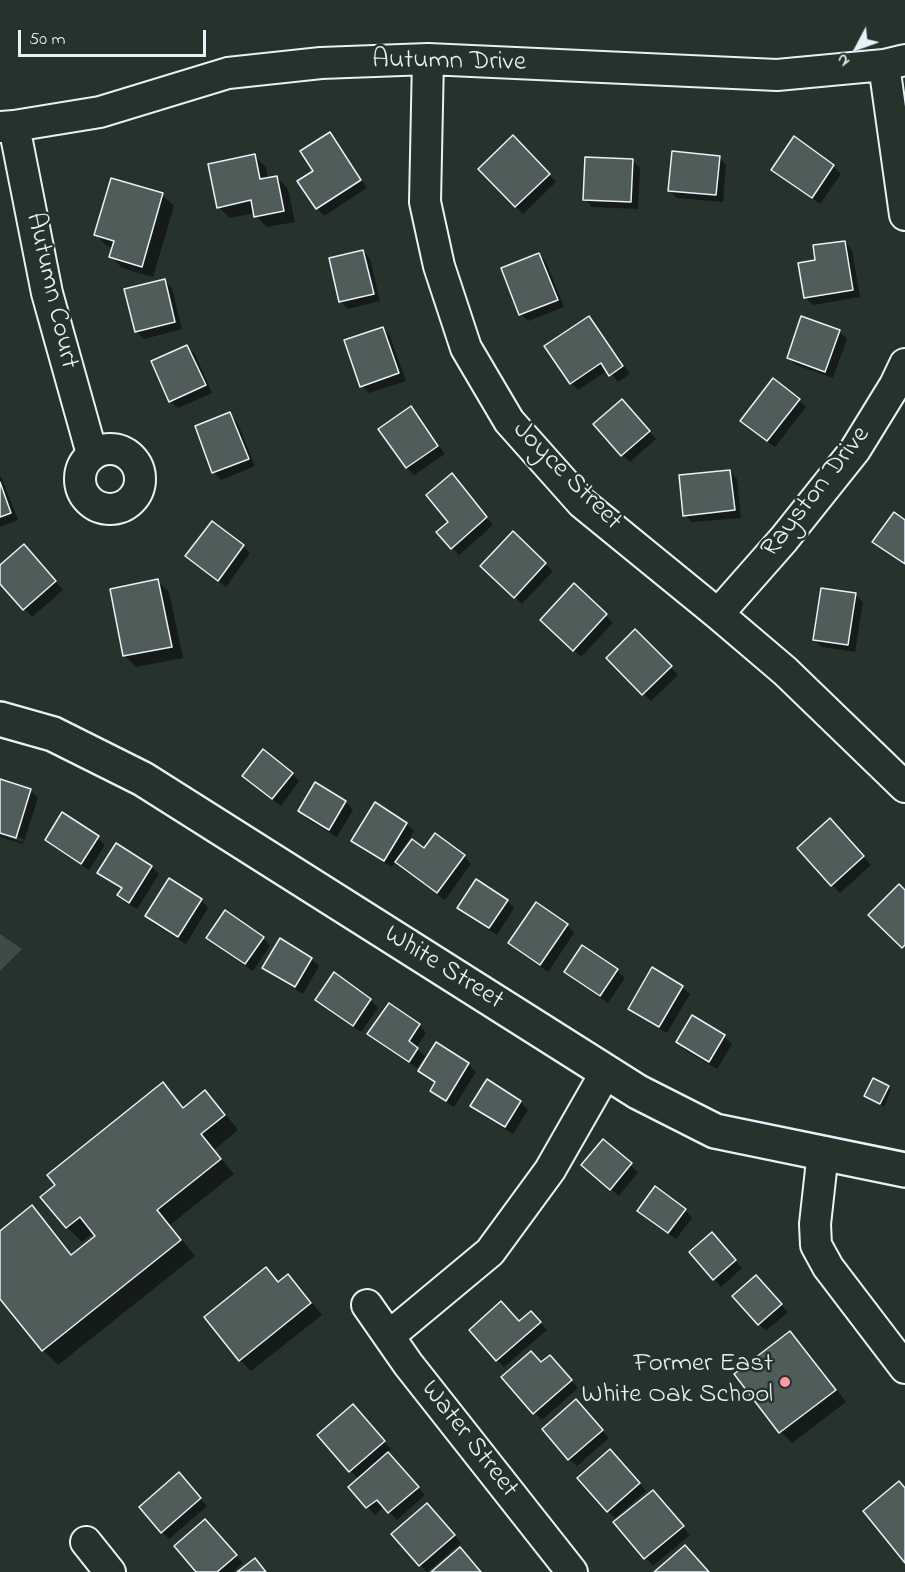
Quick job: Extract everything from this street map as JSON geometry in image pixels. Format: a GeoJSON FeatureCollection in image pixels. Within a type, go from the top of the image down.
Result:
{"type":"FeatureCollection","features":[{"type":"Feature","properties":{"kind":"street","name":"Autumn Drive"},"geometry":{"type":"LineString","coordinates":[[7,127],[100,112],[228,73],[321,63],[428,59],[777,75],[894,62]]}},
{"type":"Feature","properties":{"kind":"street","name":"Joyce Street"},"geometry":{"type":"LineString","coordinates":[[428,59],[425,202],[439,266],[466,348],[509,421],[582,502],[785,671],[905,787]]}},
{"type":"Feature","properties":{"kind":"street"},"geometry":{"type":"LineString","coordinates":[[894,62],[905,215]]}},
{"type":"Feature","properties":{"kind":"street","name":"Autumn Court"},"geometry":{"type":"LineString","coordinates":[[7,127],[47,293],[92,454]]}},
{"type":"Feature","properties":{"kind":"street","name":"Rayston Drive"},"geometry":{"type":"LineString","coordinates":[[718,614],[784,539],[855,450],[895,385],[905,364]]}},
{"type":"Feature","properties":{"kind":"street","name":"White Street"},"geometry":{"type":"LineString","coordinates":[[0,719],[52,734],[143,779],[638,1092],[715,1131],[905,1170]]}},
{"type":"Feature","properties":{"kind":"street"},"geometry":{"type":"LineString","coordinates":[[389,1336],[490,1252],[550,1170],[606,1072]]}},
{"type":"Feature","properties":{"kind":"street"},"geometry":{"type":"LineString","coordinates":[[823,1152],[815,1224],[816,1245],[828,1267],[905,1368]]}},
{"type":"Feature","properties":{"kind":"street","name":"Water Street"},"geometry":{"type":"LineString","coordinates":[[367,1305],[408,1364],[572,1572]]}},
{"type":"Feature","properties":{"kind":"street"},"geometry":{"type":"LineString","coordinates":[[86,1542],[110,1572]]}},
{"type":"Feature","properties":{"kind":"shaded area"},"geometry":{"type":"Polygon","coordinates":[[[0,934],[22,949],[0,971],[0,934]]]}},
{"type":"Feature","properties":{"kind":"building"},"geometry":{"type":"Polygon","coordinates":[[[330,132],[361,180],[316,209],[297,181],[313,171],[300,151],[330,132]]]}},
{"type":"Feature","properties":{"kind":"building"},"geometry":{"type":"Polygon","coordinates":[[[513,135],[550,174],[515,207],[478,169],[513,135]]]}},
{"type":"Feature","properties":{"kind":"building"},"geometry":{"type":"Polygon","coordinates":[[[794,136],[834,165],[812,198],[771,170],[794,136]]]}},
{"type":"Feature","properties":{"kind":"building"},"geometry":{"type":"Polygon","coordinates":[[[672,151],[720,156],[716,195],[668,191],[672,151]]]}},
{"type":"Feature","properties":{"kind":"building"},"geometry":{"type":"Polygon","coordinates":[[[255,154],[260,179],[277,176],[284,211],[254,217],[251,200],[217,208],[208,164],[255,154]]]}},
{"type":"Feature","properties":{"kind":"building"},"geometry":{"type":"Polygon","coordinates":[[[585,157],[633,159],[631,202],[583,200],[585,157]]]}},
{"type":"Feature","properties":{"kind":"building"},"geometry":{"type":"Polygon","coordinates":[[[111,178],[163,193],[142,267],[109,257],[114,241],[94,235],[111,178]]]}},
{"type":"Feature","properties":{"kind":"building"},"geometry":{"type":"Polygon","coordinates":[[[845,241],[853,290],[804,298],[798,263],[815,260],[813,245],[845,241]]]}},
{"type":"Feature","properties":{"kind":"building"},"geometry":{"type":"Polygon","coordinates":[[[363,250],[374,294],[339,302],[329,258],[363,250]]]}},
{"type":"Feature","properties":{"kind":"building"},"geometry":{"type":"Polygon","coordinates":[[[539,253],[558,300],[519,315],[501,268],[539,253]]]}},
{"type":"Feature","properties":{"kind":"building"},"geometry":{"type":"Polygon","coordinates":[[[165,279],[175,322],[135,332],[124,289],[165,279]]]}},
{"type":"Feature","properties":{"kind":"building"},"geometry":{"type":"Polygon","coordinates":[[[589,316],[623,366],[609,376],[601,363],[570,384],[544,346],[589,316]]]}},
{"type":"Feature","properties":{"kind":"building"},"geometry":{"type":"Polygon","coordinates":[[[801,316],[840,330],[825,372],[787,358],[801,316]]]}},
{"type":"Feature","properties":{"kind":"building"},"geometry":{"type":"Polygon","coordinates":[[[383,327],[399,373],[360,387],[344,340],[383,327]]]}},
{"type":"Feature","properties":{"kind":"building"},"geometry":{"type":"Polygon","coordinates":[[[187,345],[206,385],[169,402],[151,361],[187,345]]]}},
{"type":"Feature","properties":{"kind":"building"},"geometry":{"type":"Polygon","coordinates":[[[773,378],[800,399],[767,441],[740,421],[773,378]]]}},
{"type":"Feature","properties":{"kind":"building"},"geometry":{"type":"Polygon","coordinates":[[[622,399],[650,431],[621,456],[593,424],[622,399]]]}},
{"type":"Feature","properties":{"kind":"building"},"geometry":{"type":"Polygon","coordinates":[[[411,406],[438,446],[406,468],[378,429],[411,406]]]}},
{"type":"Feature","properties":{"kind":"building"},"geometry":{"type":"Polygon","coordinates":[[[230,412],[249,459],[212,473],[195,426],[230,412]]]}},
{"type":"Feature","properties":{"kind":"building"},"geometry":{"type":"Polygon","coordinates":[[[730,470],[735,510],[683,516],[679,475],[730,470]]]}},
{"type":"Feature","properties":{"kind":"building"},"geometry":{"type":"Polygon","coordinates":[[[452,473],[487,517],[451,549],[436,532],[448,522],[426,495],[452,473]]]}},
{"type":"Feature","properties":{"kind":"building"},"geometry":{"type":"Polygon","coordinates":[[[0,482],[11,513],[0,517],[0,482]]]}},
{"type":"Feature","properties":{"kind":"building"},"geometry":{"type":"Polygon","coordinates":[[[894,512],[905,520],[905,564],[872,542],[894,512]]]}},
{"type":"Feature","properties":{"kind":"building"},"geometry":{"type":"Polygon","coordinates":[[[212,521],[244,545],[218,581],[185,556],[212,521]]]}},
{"type":"Feature","properties":{"kind":"building"},"geometry":{"type":"Polygon","coordinates":[[[513,531],[546,563],[514,598],[480,566],[513,531]]]}},
{"type":"Feature","properties":{"kind":"building"},"geometry":{"type":"Polygon","coordinates":[[[24,544],[56,581],[23,610],[0,584],[0,565],[24,544]]]}},
{"type":"Feature","properties":{"kind":"building"},"geometry":{"type":"Polygon","coordinates":[[[158,579],[172,647],[123,656],[110,589],[158,579]]]}},
{"type":"Feature","properties":{"kind":"building"},"geometry":{"type":"Polygon","coordinates":[[[574,583],[607,614],[573,651],[540,620],[574,583]]]}},
{"type":"Feature","properties":{"kind":"building"},"geometry":{"type":"Polygon","coordinates":[[[821,588],[856,593],[848,645],[813,640],[821,588]]]}},
{"type":"Feature","properties":{"kind":"building"},"geometry":{"type":"Polygon","coordinates":[[[635,629],[672,666],[642,695],[606,658],[635,629]]]}},
{"type":"Feature","properties":{"kind":"building"},"geometry":{"type":"Polygon","coordinates":[[[263,749],[293,773],[272,799],[242,776],[263,749]]]}},
{"type":"Feature","properties":{"kind":"building"},"geometry":{"type":"Polygon","coordinates":[[[0,779],[31,789],[16,838],[0,833],[0,779]]]}},
{"type":"Feature","properties":{"kind":"building"},"geometry":{"type":"Polygon","coordinates":[[[315,782],[346,801],[329,830],[298,811],[315,782]]]}},
{"type":"Feature","properties":{"kind":"building"},"geometry":{"type":"Polygon","coordinates":[[[375,802],[407,823],[384,861],[351,841],[375,802]]]}},
{"type":"Feature","properties":{"kind":"building"},"geometry":{"type":"Polygon","coordinates":[[[62,812],[99,836],[81,864],[45,840],[62,812]]]}},
{"type":"Feature","properties":{"kind":"building"},"geometry":{"type":"Polygon","coordinates":[[[830,818],[864,856],[831,886],[797,848],[830,818]]]}},
{"type":"Feature","properties":{"kind":"building"},"geometry":{"type":"Polygon","coordinates":[[[435,833],[465,855],[437,893],[395,862],[412,839],[424,848],[435,833]]]}},
{"type":"Feature","properties":{"kind":"building"},"geometry":{"type":"Polygon","coordinates":[[[116,843],[152,866],[129,903],[117,895],[122,888],[97,873],[116,843]]]}},
{"type":"Feature","properties":{"kind":"building"},"geometry":{"type":"Polygon","coordinates":[[[169,878],[202,899],[178,937],[145,916],[169,878]]]}},
{"type":"Feature","properties":{"kind":"building"},"geometry":{"type":"Polygon","coordinates":[[[476,879],[508,900],[489,928],[457,908],[476,879]]]}},
{"type":"Feature","properties":{"kind":"building"},"geometry":{"type":"Polygon","coordinates":[[[899,884],[905,890],[905,945],[902,948],[868,915],[899,884]]]}},
{"type":"Feature","properties":{"kind":"building"},"geometry":{"type":"Polygon","coordinates":[[[536,902],[568,924],[540,965],[508,943],[536,902]]]}},
{"type":"Feature","properties":{"kind":"building"},"geometry":{"type":"Polygon","coordinates":[[[225,910],[264,937],[245,964],[206,938],[225,910]]]}},
{"type":"Feature","properties":{"kind":"building"},"geometry":{"type":"Polygon","coordinates":[[[280,938],[312,958],[295,987],[262,968],[280,938]]]}},
{"type":"Feature","properties":{"kind":"building"},"geometry":{"type":"Polygon","coordinates":[[[582,945],[618,969],[600,996],[564,972],[582,945]]]}},
{"type":"Feature","properties":{"kind":"building"},"geometry":{"type":"Polygon","coordinates":[[[652,967],[683,986],[659,1027],[628,1009],[652,967]]]}},
{"type":"Feature","properties":{"kind":"building"},"geometry":{"type":"Polygon","coordinates":[[[334,972],[371,999],[353,1026],[315,1000],[334,972]]]}},
{"type":"Feature","properties":{"kind":"building"},"geometry":{"type":"Polygon","coordinates":[[[389,1003],[420,1024],[409,1041],[418,1048],[409,1062],[367,1034],[389,1003]]]}},
{"type":"Feature","properties":{"kind":"building"},"geometry":{"type":"Polygon","coordinates":[[[692,1015],[725,1035],[709,1062],[676,1042],[692,1015]]]}},
{"type":"Feature","properties":{"kind":"building"},"geometry":{"type":"Polygon","coordinates":[[[436,1042],[469,1063],[446,1101],[430,1091],[435,1082],[418,1071],[436,1042]]]}},
{"type":"Feature","properties":{"kind":"building"},"geometry":{"type":"Polygon","coordinates":[[[873,1078],[889,1086],[880,1104],[864,1096],[873,1078]]]}},
{"type":"Feature","properties":{"kind":"building"},"geometry":{"type":"Polygon","coordinates":[[[487,1079],[521,1101],[505,1127],[470,1106],[487,1079]]]}},
{"type":"Feature","properties":{"kind":"building"},"geometry":{"type":"Polygon","coordinates":[[[163,1082],[183,1108],[205,1090],[225,1115],[201,1134],[221,1159],[157,1210],[181,1240],[42,1351],[0,1299],[0,1231],[32,1205],[71,1255],[95,1236],[80,1217],[66,1228],[40,1197],[55,1185],[47,1175],[163,1082]]]}},
{"type":"Feature","properties":{"kind":"building"},"geometry":{"type":"Polygon","coordinates":[[[603,1139],[632,1163],[610,1190],[581,1165],[603,1139]]]}},
{"type":"Feature","properties":{"kind":"building"},"geometry":{"type":"Polygon","coordinates":[[[655,1186],[686,1209],[668,1233],[637,1211],[655,1186]]]}},
{"type":"Feature","properties":{"kind":"building"},"geometry":{"type":"Polygon","coordinates":[[[712,1232],[736,1260],[713,1280],[689,1252],[712,1232]]]}},
{"type":"Feature","properties":{"kind":"building"},"geometry":{"type":"Polygon","coordinates":[[[266,1267],[278,1282],[288,1274],[311,1303],[239,1361],[204,1317],[266,1267]]]}},
{"type":"Feature","properties":{"kind":"building"},"geometry":{"type":"Polygon","coordinates":[[[756,1275],[782,1304],[758,1325],[732,1296],[756,1275]]]}},
{"type":"Feature","properties":{"kind":"building"},"geometry":{"type":"Polygon","coordinates":[[[501,1301],[519,1321],[531,1311],[541,1322],[496,1361],[469,1330],[501,1301]]]}},
{"type":"Feature","properties":{"kind":"building","name":"Former East White Oak School"},"geometry":{"type":"Polygon","coordinates":[[[790,1331],[836,1390],[779,1433],[734,1374],[790,1331]]]}},
{"type":"Feature","properties":{"kind":"building"},"geometry":{"type":"Polygon","coordinates":[[[531,1351],[541,1362],[550,1355],[572,1380],[533,1414],[501,1377],[531,1351]]]}},
{"type":"Feature","properties":{"kind":"building"},"geometry":{"type":"Polygon","coordinates":[[[576,1399],[603,1430],[568,1460],[542,1429],[576,1399]]]}},
{"type":"Feature","properties":{"kind":"building"},"geometry":{"type":"Polygon","coordinates":[[[353,1404],[385,1441],[349,1472],[317,1435],[353,1404]]]}},
{"type":"Feature","properties":{"kind":"building"},"geometry":{"type":"Polygon","coordinates":[[[610,1449],[640,1483],[607,1512],[577,1478],[610,1449]]]}},
{"type":"Feature","properties":{"kind":"building"},"geometry":{"type":"Polygon","coordinates":[[[388,1452],[419,1487],[388,1513],[377,1500],[366,1508],[348,1487],[388,1452]]]}},
{"type":"Feature","properties":{"kind":"building"},"geometry":{"type":"Polygon","coordinates":[[[179,1472],[201,1498],[161,1533],[139,1507],[179,1472]]]}},
{"type":"Feature","properties":{"kind":"building"},"geometry":{"type":"Polygon","coordinates":[[[899,1481],[905,1488],[905,1563],[863,1511],[899,1481]]]}},
{"type":"Feature","properties":{"kind":"building"},"geometry":{"type":"Polygon","coordinates":[[[653,1490],[684,1526],[644,1559],[613,1522],[653,1490]]]}},
{"type":"Feature","properties":{"kind":"building"},"geometry":{"type":"Polygon","coordinates":[[[427,1503],[455,1535],[419,1566],[391,1534],[427,1503]]]}},
{"type":"Feature","properties":{"kind":"building"},"geometry":{"type":"Polygon","coordinates":[[[205,1519],[237,1555],[217,1572],[196,1572],[174,1546],[205,1519]]]}},
{"type":"Feature","properties":{"kind":"building"},"geometry":{"type":"Polygon","coordinates":[[[685,1545],[709,1572],[654,1572],[685,1545]]]}},
{"type":"Feature","properties":{"kind":"building"},"geometry":{"type":"Polygon","coordinates":[[[460,1547],[481,1572],[431,1572],[460,1547]]]}},
{"type":"Feature","properties":{"kind":"building"},"geometry":{"type":"Polygon","coordinates":[[[255,1558],[266,1572],[237,1572],[255,1558]]]}},
{"type":"Feature","properties":{"kind":"place","name":"Former East White Oak School"},"geometry":{"type":"Point","coordinates":[785,1382]}}]}
